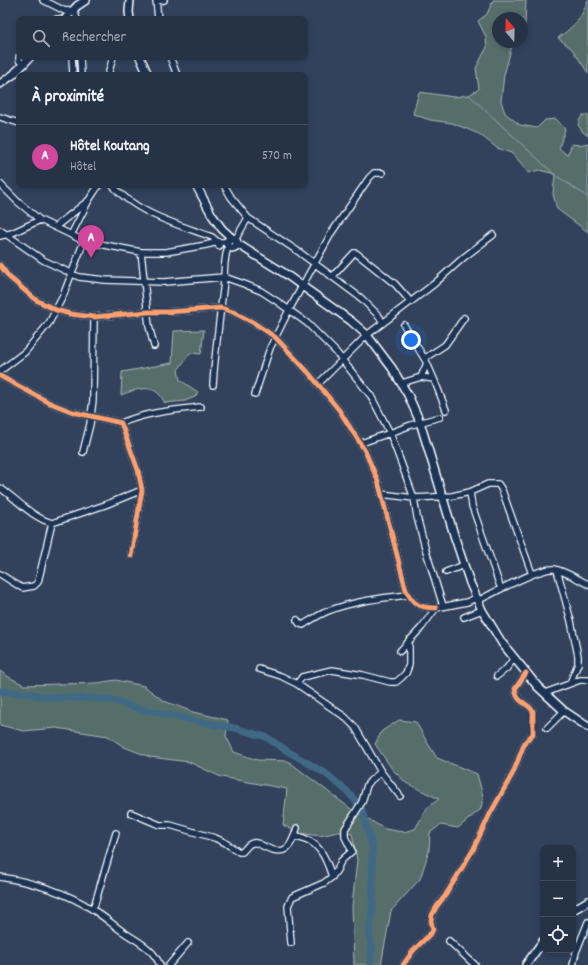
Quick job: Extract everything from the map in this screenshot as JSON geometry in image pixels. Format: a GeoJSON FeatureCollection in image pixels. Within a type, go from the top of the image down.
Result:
{"type":"FeatureCollection","features":[{"type":"Feature","properties":{"kind":"main road"},"geometry":{"type":"LineString","coordinates":[[66,16],[86,0]]}},
{"type":"Feature","properties":{"kind":"main road"},"geometry":{"type":"LineString","coordinates":[[128,16],[130,0]]}},
{"type":"Feature","properties":{"kind":"main road"},"geometry":{"type":"LineString","coordinates":[[0,84],[27,60]]}},
{"type":"Feature","properties":{"kind":"main road"},"geometry":{"type":"LineString","coordinates":[[141,60],[147,72]]}},
{"type":"Feature","properties":{"kind":"main road"},"geometry":{"type":"LineString","coordinates":[[197,188],[206,206],[231,243],[266,260],[346,317],[368,335],[402,383],[420,422],[442,496],[476,600],[502,643],[526,674],[564,711],[588,727]]}},
{"type":"Feature","properties":{"kind":"main road"},"geometry":{"type":"LineString","coordinates":[[576,908],[588,901]]}},
{"type":"Feature","properties":{"kind":"main road"},"geometry":{"type":"LineString","coordinates":[[526,965],[540,945]]}},
{"type":"Feature","properties":{"kind":"street"},"geometry":{"type":"LineString","coordinates":[[43,0],[66,16]]}},
{"type":"Feature","properties":{"kind":"street"},"geometry":{"type":"LineString","coordinates":[[158,16],[156,0],[164,0]]}},
{"type":"Feature","properties":{"kind":"street"},"geometry":{"type":"LineString","coordinates":[[74,10],[76,16]]}},
{"type":"Feature","properties":{"kind":"street"},"geometry":{"type":"LineString","coordinates":[[19,60],[22,65]]}},
{"type":"Feature","properties":{"kind":"street"},"geometry":{"type":"LineString","coordinates":[[72,60],[73,72]]}},
{"type":"Feature","properties":{"kind":"street"},"geometry":{"type":"LineString","coordinates":[[80,60],[81,72]]}},
{"type":"Feature","properties":{"kind":"street"},"geometry":{"type":"LineString","coordinates":[[109,72],[113,60]]}},
{"type":"Feature","properties":{"kind":"street"},"geometry":{"type":"LineString","coordinates":[[171,60],[175,72]]}},
{"type":"Feature","properties":{"kind":"street"},"geometry":{"type":"LineString","coordinates":[[0,117],[16,122]]}},
{"type":"Feature","properties":{"kind":"street"},"geometry":{"type":"LineString","coordinates":[[255,394],[275,338],[302,285],[332,232],[369,178],[374,173],[382,173]]}},
{"type":"Feature","properties":{"kind":"street"},"geometry":{"type":"LineString","coordinates":[[0,184],[18,202],[40,220],[84,241],[141,252],[166,252],[206,245],[231,243]]}},
{"type":"Feature","properties":{"kind":"street"},"geometry":{"type":"LineString","coordinates":[[71,235],[97,188]]}},
{"type":"Feature","properties":{"kind":"street"},"geometry":{"type":"LineString","coordinates":[[115,188],[125,198],[142,208],[162,218],[212,237],[219,244]]}},
{"type":"Feature","properties":{"kind":"street"},"geometry":{"type":"LineString","coordinates":[[226,188],[248,218],[299,252],[372,308],[383,323]]}},
{"type":"Feature","properties":{"kind":"street"},"geometry":{"type":"LineString","coordinates":[[55,227],[89,200]]}},
{"type":"Feature","properties":{"kind":"street"},"geometry":{"type":"LineString","coordinates":[[213,385],[214,354],[221,308],[224,261],[231,243],[248,218]]}},
{"type":"Feature","properties":{"kind":"street"},"geometry":{"type":"LineString","coordinates":[[0,236],[40,220]]}},
{"type":"Feature","properties":{"kind":"street"},"geometry":{"type":"LineString","coordinates":[[0,230],[43,260],[71,274],[88,279],[164,282],[224,277],[238,281],[261,292],[289,310],[311,328],[336,352],[371,396],[390,433],[414,498],[422,538],[444,606]]}},
{"type":"Feature","properties":{"kind":"street"},"geometry":{"type":"LineString","coordinates":[[318,384],[368,335],[434,284],[493,235]]}},
{"type":"Feature","properties":{"kind":"street"},"geometry":{"type":"LineString","coordinates":[[0,370],[30,347],[49,323],[56,310],[84,241]]}},
{"type":"Feature","properties":{"kind":"street"},"geometry":{"type":"LineString","coordinates":[[141,252],[150,334],[154,346]]}},
{"type":"Feature","properties":{"kind":"street"},"geometry":{"type":"LineString","coordinates":[[332,277],[354,253],[356,253],[395,284],[411,302]]}},
{"type":"Feature","properties":{"kind":"street"},"geometry":{"type":"LineString","coordinates":[[0,265],[6,278],[36,300],[56,310],[70,314],[94,318],[148,312],[221,308],[234,312],[254,323],[275,338],[318,384],[339,410],[361,443],[375,473],[395,546],[401,575],[408,596],[420,606],[424,608],[436,608],[476,600],[545,569],[558,570],[588,584]]}},
{"type":"Feature","properties":{"kind":"street"},"geometry":{"type":"LineString","coordinates":[[83,452],[92,416],[94,378],[94,318]]}},
{"type":"Feature","properties":{"kind":"street"},"geometry":{"type":"LineString","coordinates":[[421,377],[426,361],[445,345],[464,318]]}},
{"type":"Feature","properties":{"kind":"street"},"geometry":{"type":"LineString","coordinates":[[404,326],[426,361],[446,410]]}},
{"type":"Feature","properties":{"kind":"street"},"geometry":{"type":"LineString","coordinates":[[0,376],[50,403],[73,412],[121,423],[166,410],[201,407]]}},
{"type":"Feature","properties":{"kind":"street"},"geometry":{"type":"LineString","coordinates":[[402,383],[421,377],[434,379]]}},
{"type":"Feature","properties":{"kind":"street"},"geometry":{"type":"LineString","coordinates":[[361,443],[420,422],[440,417]]}},
{"type":"Feature","properties":{"kind":"street"},"geometry":{"type":"LineString","coordinates":[[121,423],[138,470],[142,490],[131,556]]}},
{"type":"Feature","properties":{"kind":"street"},"geometry":{"type":"LineString","coordinates":[[381,494],[414,498],[442,496],[470,492],[488,484],[498,484],[501,487],[532,574]]}},
{"type":"Feature","properties":{"kind":"street"},"geometry":{"type":"LineString","coordinates":[[0,488],[36,516],[52,523],[105,505],[142,490]]}},
{"type":"Feature","properties":{"kind":"street"},"geometry":{"type":"LineString","coordinates":[[470,492],[472,506],[501,589]]}},
{"type":"Feature","properties":{"kind":"street"},"geometry":{"type":"LineString","coordinates":[[0,574],[22,588],[34,586],[38,582],[52,523]]}},
{"type":"Feature","properties":{"kind":"street"},"geometry":{"type":"LineString","coordinates":[[446,572],[464,565]]}},
{"type":"Feature","properties":{"kind":"street"},"geometry":{"type":"LineString","coordinates":[[558,570],[578,656],[578,664],[570,683]]}},
{"type":"Feature","properties":{"kind":"street"},"geometry":{"type":"LineString","coordinates":[[297,620],[300,624],[303,624],[326,612],[348,604],[367,600],[408,596]]}},
{"type":"Feature","properties":{"kind":"street"},"geometry":{"type":"LineString","coordinates":[[400,651],[422,627],[436,608]]}},
{"type":"Feature","properties":{"kind":"street"},"geometry":{"type":"LineString","coordinates":[[464,617],[482,610]]}},
{"type":"Feature","properties":{"kind":"street"},"geometry":{"type":"LineString","coordinates":[[297,684],[302,677],[332,670],[396,682],[406,673],[409,665],[409,640]]}},
{"type":"Feature","properties":{"kind":"street"},"geometry":{"type":"LineString","coordinates":[[497,676],[507,668],[514,658]]}},
{"type":"Feature","properties":{"kind":"street"},"geometry":{"type":"LineString","coordinates":[[259,669],[281,676],[297,684],[345,717],[355,727],[381,772],[400,796]]}},
{"type":"Feature","properties":{"kind":"street"},"geometry":{"type":"LineString","coordinates":[[403,965],[413,951],[434,929],[431,921],[432,915],[473,850],[490,814],[513,774],[525,742],[533,734],[533,711],[519,700],[516,689],[526,674]]}},
{"type":"Feature","properties":{"kind":"street"},"geometry":{"type":"LineString","coordinates":[[545,693],[583,679],[588,680]]}},
{"type":"Feature","properties":{"kind":"street"},"geometry":{"type":"LineString","coordinates":[[547,728],[564,711]]}},
{"type":"Feature","properties":{"kind":"street"},"geometry":{"type":"LineString","coordinates":[[291,943],[288,906],[292,897],[324,883],[332,877],[338,870],[341,861],[352,851],[346,837],[345,829],[362,802],[370,780],[381,772]]}},
{"type":"Feature","properties":{"kind":"street"},"geometry":{"type":"LineString","coordinates":[[130,813],[160,825],[174,826],[215,838],[242,852],[252,843],[256,843],[280,852],[284,851],[289,847],[295,836],[297,828]]}},
{"type":"Feature","properties":{"kind":"street"},"geometry":{"type":"LineString","coordinates":[[93,910],[116,833]]}},
{"type":"Feature","properties":{"kind":"street"},"geometry":{"type":"LineString","coordinates":[[295,836],[310,840],[318,847],[328,864],[332,877]]}},
{"type":"Feature","properties":{"kind":"street"},"geometry":{"type":"LineString","coordinates":[[0,877],[13,879],[59,893],[93,910],[108,922],[144,945],[152,952],[160,965]]}},
{"type":"Feature","properties":{"kind":"street"},"geometry":{"type":"LineString","coordinates":[[573,965],[576,952],[588,922]]}},
{"type":"Feature","properties":{"kind":"street"},"geometry":{"type":"LineString","coordinates":[[449,941],[475,965]]}},
{"type":"Feature","properties":{"kind":"street"},"geometry":{"type":"LineString","coordinates":[[169,965],[188,943]]}},
{"type":"Feature","properties":{"kind":"green space"},"geometry":{"type":"Polygon","coordinates":[[[493,0],[526,0],[526,12],[492,12],[492,48],[511,48],[504,75],[501,101],[505,113],[520,125],[537,128],[545,120],[556,119],[565,129],[559,148],[567,155],[572,144],[579,145],[588,143],[588,232],[557,209],[553,194],[555,174],[539,170],[528,173],[511,153],[497,148],[479,134],[452,123],[430,120],[413,114],[419,92],[454,97],[469,95],[479,89],[476,68],[487,47],[486,37],[478,21],[487,14],[493,0]]]}},
{"type":"Feature","properties":{"kind":"green space"},"geometry":{"type":"Polygon","coordinates":[[[588,0],[588,73],[572,49],[558,38],[569,30],[576,22],[588,0]]]}},
{"type":"Feature","properties":{"kind":"green space"},"geometry":{"type":"Polygon","coordinates":[[[583,115],[588,115],[588,136],[578,125],[583,115]]]}},
{"type":"Feature","properties":{"kind":"green space"},"geometry":{"type":"Polygon","coordinates":[[[204,330],[201,354],[190,353],[178,370],[180,380],[198,392],[195,397],[185,401],[165,403],[156,391],[151,389],[136,390],[121,395],[122,372],[172,363],[174,331],[204,330]]]}},
{"type":"Feature","properties":{"kind":"green space"},"geometry":{"type":"Polygon","coordinates":[[[0,671],[24,685],[97,683],[116,680],[144,686],[164,701],[193,712],[228,720],[226,736],[234,752],[257,760],[288,761],[351,809],[385,829],[403,832],[415,829],[427,808],[439,799],[406,783],[392,769],[375,744],[382,731],[399,720],[416,722],[437,758],[477,774],[483,796],[481,809],[458,828],[440,825],[430,833],[429,851],[420,879],[391,911],[381,965],[354,965],[352,906],[357,860],[352,834],[338,832],[320,836],[299,833],[283,825],[287,789],[221,777],[189,762],[150,757],[124,747],[108,736],[56,728],[23,731],[0,725],[0,671]]]}},
{"type":"Feature","properties":{"kind":"waterway"},"geometry":{"type":"LineString","coordinates":[[469,95],[555,175],[588,197]]}},
{"type":"Feature","properties":{"kind":"waterway"},"geometry":{"type":"LineString","coordinates":[[0,691],[47,697],[110,699],[142,710],[235,728],[266,737],[325,773],[347,791],[361,807],[372,846],[373,904],[369,935],[372,946],[370,965]]}},
{"type":"Feature","properties":{"kind":"cycle path"},"geometry":{"type":"LineString","coordinates":[[0,265],[9,277],[36,300],[56,310],[70,314],[94,317],[221,308],[233,312],[254,323],[275,337],[308,372],[339,410],[365,451],[378,481],[406,590],[411,599],[418,605],[436,608]]}},
{"type":"Feature","properties":{"kind":"cycle path"},"geometry":{"type":"LineString","coordinates":[[0,376],[50,403],[73,412],[121,423],[138,470],[142,490],[131,556]]}},
{"type":"Feature","properties":{"kind":"cycle path"},"geometry":{"type":"LineString","coordinates":[[403,965],[413,951],[432,932],[432,915],[473,850],[490,814],[513,773],[525,742],[533,734],[533,711],[518,698],[515,689],[526,673]]}},
{"type":"Feature","properties":{"kind":"place","name":"Hôtel Koutang"},"geometry":{"type":"Point","coordinates":[91,258]}}]}
